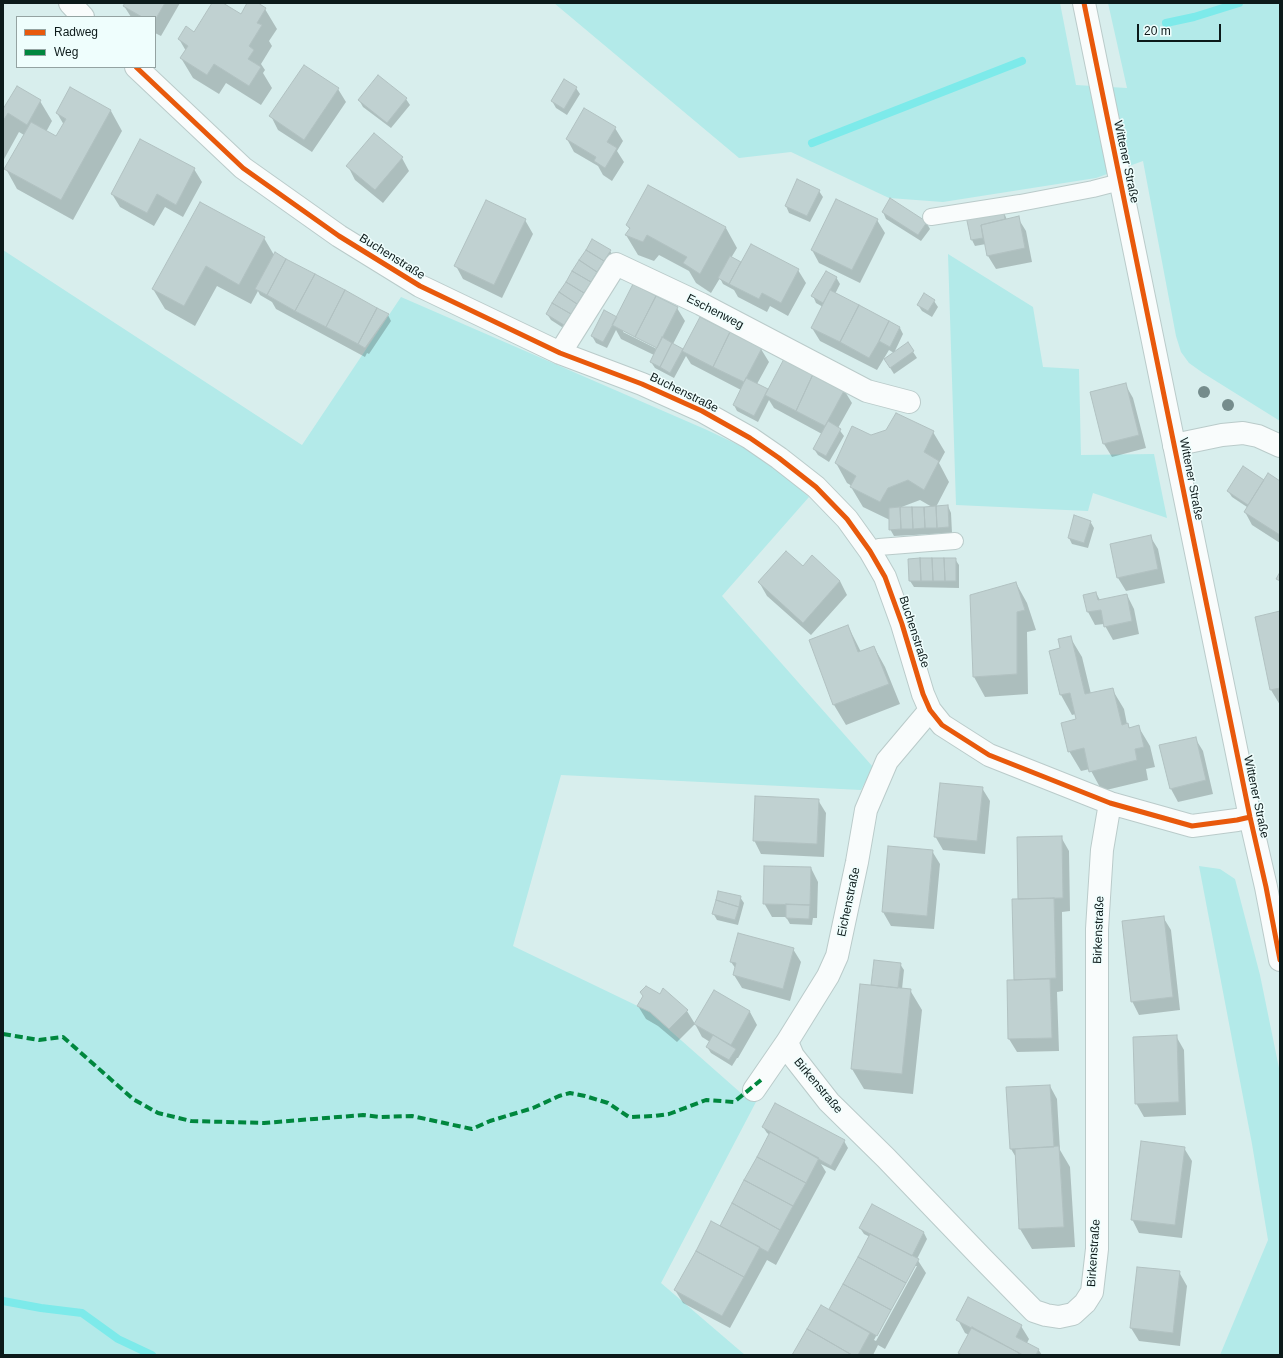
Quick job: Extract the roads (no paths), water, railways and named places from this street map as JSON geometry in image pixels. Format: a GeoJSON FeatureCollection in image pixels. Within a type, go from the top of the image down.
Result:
{"type":"FeatureCollection","features":[{"type":"Feature","properties":{"kind":"street"},"geometry":{"type":"LineString","coordinates":[[70,3],[82,16]]}},
{"type":"Feature","properties":{"kind":"street","name":"Wittener Straße"},"geometry":{"type":"LineString","coordinates":[[1084,3],[1280,960]]}},
{"type":"Feature","properties":{"kind":"street","name":"Buchenstraße"},"geometry":{"type":"LineString","coordinates":[[137,68],[243,168],[339,236],[420,286],[560,353],[642,384],[702,411],[750,438],[779,458],[816,487],[847,519],[870,551],[884,577],[902,624],[923,694],[930,710],[942,725],[989,755],[1110,803],[1192,826],[1250,817]]}},
{"type":"Feature","properties":{"kind":"street","name":"Eschenweg"},"geometry":{"type":"LineString","coordinates":[[560,353],[616,264],[701,304],[866,391],[909,402]]}},
{"type":"Feature","properties":{"kind":"street"},"geometry":{"type":"LineString","coordinates":[[1174,445],[1222,435],[1243,433],[1258,436],[1280,446]]}},
{"type":"Feature","properties":{"kind":"street","name":"Eichenstraße"},"geometry":{"type":"LineString","coordinates":[[754,1090],[787,1042],[828,976],[838,956],[866,810],[887,760],[930,710]]}},
{"type":"Feature","properties":{"kind":"street","name":"Birkenstraße"},"geometry":{"type":"LineString","coordinates":[[787,1042],[793,1056],[829,1102],[886,1158],[1034,1311],[1059,1317],[1073,1314],[1085,1303],[1092,1292],[1097,1248],[1097,929],[1102,850],[1110,803]]}},
{"type":"Feature","properties":{"kind":"lane"},"geometry":{"type":"LineString","coordinates":[[931,217],[1093,190],[1120,182]]}},
{"type":"Feature","properties":{"kind":"lane"},"geometry":{"type":"LineString","coordinates":[[870,551],[879,547],[954,541]]}},
{"type":"Feature","properties":{"kind":"waterway"},"geometry":{"type":"LineString","coordinates":[[1166,23],[1194,17],[1239,3]]}},
{"type":"Feature","properties":{"kind":"waterway"},"geometry":{"type":"LineString","coordinates":[[812,143],[1022,61]]}},
{"type":"Feature","properties":{"kind":"waterway"},"geometry":{"type":"LineString","coordinates":[[3,1301],[41,1308],[82,1313],[118,1339],[152,1355]]}}]}
